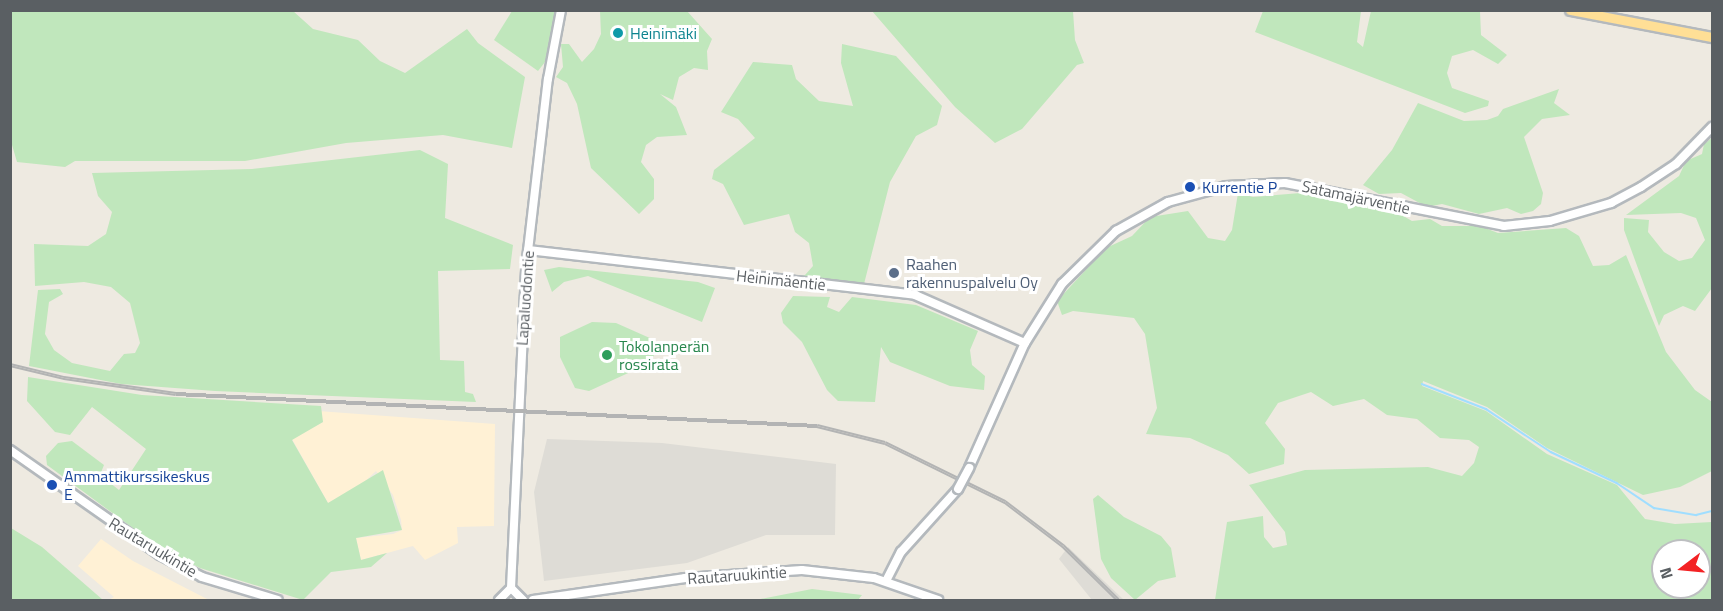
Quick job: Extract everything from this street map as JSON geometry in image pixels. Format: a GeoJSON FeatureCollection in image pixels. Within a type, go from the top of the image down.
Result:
{"type":"FeatureCollection","features":[{"type":"Feature","properties":{"kind":"highway"},"geometry":{"type":"LineString","coordinates":[[1570,10],[1713,37]]}},
{"type":"Feature","properties":{"kind":"main road","name":"Lapaluodontie"},"geometry":{"type":"LineString","coordinates":[[511,588],[528,250],[548,79],[561,10]]}},
{"type":"Feature","properties":{"kind":"main road","name":"Rautaruukintie"},"geometry":{"type":"LineString","coordinates":[[10,450],[160,555],[202,577],[278,600]]}},
{"type":"Feature","properties":{"kind":"main road","name":"Rautaruukintie"},"geometry":{"type":"LineString","coordinates":[[533,600],[768,570],[886,581],[938,600]]}},
{"type":"Feature","properties":{"kind":"main road"},"geometry":{"type":"LineString","coordinates":[[499,600],[511,588],[523,600]]}},
{"type":"Feature","properties":{"kind":"street","name":"Satamajärventie"},"geometry":{"type":"LineString","coordinates":[[886,581],[901,552],[958,489],[1025,343],[1048,303],[1084,258],[1138,216],[1184,197],[1226,186],[1285,183],[1504,226],[1550,221],[1611,203],[1641,187],[1676,164],[1713,127]]}},
{"type":"Feature","properties":{"kind":"street","name":"Heinimäentie"},"geometry":{"type":"LineString","coordinates":[[528,250],[915,295],[1025,343]]}},
{"type":"Feature","properties":{"kind":"shaded area"},"geometry":{"type":"Polygon","coordinates":[[[318,411],[495,424],[494,526],[457,527],[458,543],[425,560],[413,546],[361,560],[356,538],[393,534],[402,530],[401,520],[393,495],[376,471],[357,489],[328,503],[292,439],[323,422],[318,411]]]}},
{"type":"Feature","properties":{"kind":"shaded area"},"geometry":{"type":"Polygon","coordinates":[[[547,439],[662,443],[836,464],[835,535],[766,535],[687,563],[544,581],[534,492],[547,439]]]}},
{"type":"Feature","properties":{"kind":"shaded area"},"geometry":{"type":"Polygon","coordinates":[[[101,539],[133,561],[209,600],[109,600],[114,597],[78,566],[101,539]]]}},
{"type":"Feature","properties":{"kind":"shaded area"},"geometry":{"type":"Polygon","coordinates":[[[1068,547],[1124,600],[1092,600],[1059,559],[1068,547]]]}},
{"type":"Feature","properties":{"kind":"green space"},"geometry":{"type":"Polygon","coordinates":[[[10,11],[293,11],[313,29],[358,40],[380,61],[405,73],[467,29],[478,43],[525,77],[512,148],[443,135],[346,143],[245,161],[75,161],[65,167],[17,162],[10,138],[10,11]]]}},
{"type":"Feature","properties":{"kind":"green space"},"geometry":{"type":"Polygon","coordinates":[[[512,11],[556,11],[545,62],[538,71],[494,40],[512,11]]]}},
{"type":"Feature","properties":{"kind":"green space"},"geometry":{"type":"Polygon","coordinates":[[[600,11],[687,11],[712,39],[707,51],[708,70],[694,68],[679,77],[673,100],[660,94],[676,107],[687,135],[657,137],[646,145],[641,162],[654,179],[654,199],[639,214],[591,168],[577,104],[567,83],[556,77],[563,67],[561,44],[569,44],[582,62],[594,49],[601,34],[600,11]]]}},
{"type":"Feature","properties":{"kind":"green space"},"geometry":{"type":"Polygon","coordinates":[[[872,11],[1073,11],[1075,40],[1084,63],[1077,65],[1022,129],[995,143],[955,107],[872,11]]]}},
{"type":"Feature","properties":{"kind":"green space"},"geometry":{"type":"Polygon","coordinates":[[[1263,11],[1361,11],[1357,42],[1363,47],[1371,11],[1480,11],[1481,35],[1507,55],[1498,64],[1473,50],[1452,56],[1447,73],[1452,88],[1489,101],[1488,106],[1465,113],[1255,32],[1263,11]]]}},
{"type":"Feature","properties":{"kind":"green space"},"geometry":{"type":"Polygon","coordinates":[[[842,44],[896,56],[942,106],[937,125],[916,136],[890,182],[864,284],[849,286],[789,277],[805,275],[813,266],[809,243],[795,232],[789,214],[744,225],[723,184],[712,179],[714,170],[755,138],[738,119],[721,112],[753,62],[792,65],[796,79],[819,101],[853,106],[841,63],[842,44]]]}},
{"type":"Feature","properties":{"kind":"green space"},"geometry":{"type":"Polygon","coordinates":[[[1559,89],[1554,103],[1570,115],[1542,119],[1524,137],[1543,193],[1541,204],[1533,211],[1521,214],[1507,208],[1479,214],[1442,204],[1427,207],[1401,193],[1379,194],[1363,185],[1392,150],[1418,103],[1464,121],[1487,120],[1498,116],[1503,109],[1559,89]]]}},
{"type":"Feature","properties":{"kind":"green space"},"geometry":{"type":"Polygon","coordinates":[[[1712,138],[1712,288],[1695,311],[1683,306],[1664,315],[1659,326],[1624,230],[1624,218],[1649,220],[1648,232],[1664,252],[1679,261],[1692,258],[1705,240],[1696,218],[1681,213],[1626,215],[1679,176],[1686,161],[1702,154],[1704,144],[1712,138]]]}},
{"type":"Feature","properties":{"kind":"green space"},"geometry":{"type":"Polygon","coordinates":[[[420,150],[448,164],[445,218],[513,245],[510,269],[438,271],[440,360],[464,361],[465,392],[473,394],[476,402],[215,391],[121,384],[29,366],[38,290],[60,289],[63,294],[49,302],[45,334],[54,350],[72,363],[110,371],[124,354],[135,353],[140,343],[130,303],[111,287],[84,282],[35,286],[34,244],[88,246],[106,234],[112,212],[98,196],[92,173],[252,169],[420,150]]]}},
{"type":"Feature","properties":{"kind":"green space"},"geometry":{"type":"Polygon","coordinates":[[[1313,192],[1393,210],[1412,221],[1430,219],[1442,226],[1480,226],[1498,233],[1566,228],[1579,236],[1593,266],[1609,265],[1626,255],[1666,352],[1695,390],[1712,402],[1712,471],[1680,487],[1643,495],[1547,448],[1487,407],[1423,381],[1422,386],[1486,411],[1547,454],[1617,485],[1645,519],[1675,524],[1712,522],[1712,600],[1215,600],[1227,522],[1263,516],[1264,537],[1273,548],[1287,545],[1285,532],[1249,485],[1305,470],[1428,467],[1462,476],[1474,463],[1479,447],[1469,440],[1440,438],[1417,419],[1387,415],[1364,399],[1333,406],[1311,392],[1278,403],[1265,423],[1285,449],[1284,464],[1249,474],[1228,455],[1190,438],[1146,434],[1157,408],[1145,334],[1134,318],[1073,311],[1062,315],[1057,301],[1106,248],[1132,236],[1150,217],[1188,211],[1208,238],[1225,241],[1232,230],[1238,193],[1253,197],[1313,192]]]}},
{"type":"Feature","properties":{"kind":"green space"},"geometry":{"type":"Polygon","coordinates":[[[559,267],[698,282],[715,288],[702,322],[588,276],[564,282],[552,292],[544,270],[559,267]]]}},
{"type":"Feature","properties":{"kind":"green space"},"geometry":{"type":"Polygon","coordinates":[[[793,296],[830,297],[827,307],[839,312],[852,297],[916,305],[978,331],[970,350],[972,365],[985,376],[984,390],[950,386],[890,362],[881,347],[875,402],[838,401],[827,390],[802,342],[783,323],[781,313],[793,296]]]}},
{"type":"Feature","properties":{"kind":"green space","name":"Tokolanperän rossirata"},"geometry":{"type":"Polygon","coordinates":[[[592,322],[616,323],[652,339],[655,353],[650,363],[589,391],[575,388],[560,357],[560,337],[592,322]]]}},
{"type":"Feature","properties":{"kind":"green space"},"geometry":{"type":"Polygon","coordinates":[[[28,377],[142,395],[321,406],[323,422],[292,440],[328,503],[383,470],[402,530],[356,538],[361,560],[387,553],[371,567],[331,572],[303,600],[200,568],[156,545],[47,465],[46,456],[58,443],[72,441],[104,465],[100,475],[119,490],[146,449],[92,407],[70,435],[55,432],[27,401],[28,377]]]}},
{"type":"Feature","properties":{"kind":"green space"},"geometry":{"type":"Polygon","coordinates":[[[1098,495],[1124,517],[1161,536],[1171,548],[1176,577],[1158,581],[1135,600],[1111,578],[1101,559],[1093,499],[1098,495]]]}},
{"type":"Feature","properties":{"kind":"green space"},"geometry":{"type":"Polygon","coordinates":[[[11,528],[42,547],[103,600],[11,600],[11,528]]]}},
{"type":"Feature","properties":{"kind":"green space"},"geometry":{"type":"Polygon","coordinates":[[[812,589],[862,595],[858,600],[755,600],[812,589]]]}},
{"type":"Feature","properties":{"kind":"waterway"},"geometry":{"type":"LineString","coordinates":[[1422,384],[1486,409],[1551,452],[1617,483],[1654,508],[1696,515],[1712,511]]}},
{"type":"Feature","properties":{"kind":"railway"},"geometry":{"type":"LineString","coordinates":[[10,365],[64,378],[176,394],[817,426],[885,443],[1005,502],[1063,546],[1118,600]]}},
{"type":"Feature","properties":{"kind":"place","name":"Heinimäki"},"geometry":{"type":"Point","coordinates":[618,33]}},
{"type":"Feature","properties":{"kind":"place","name":"Kurrentie P"},"geometry":{"type":"Point","coordinates":[1190,187]}},
{"type":"Feature","properties":{"kind":"place","name":"Raahen rakennuspalvelu Oy"},"geometry":{"type":"Point","coordinates":[894,273]}},
{"type":"Feature","properties":{"kind":"place","name":"Tokolanperän rossirata"},"geometry":{"type":"Point","coordinates":[607,355]}},
{"type":"Feature","properties":{"kind":"place","name":"Ammattikurssikeskus E"},"geometry":{"type":"Point","coordinates":[52,485]}}]}
